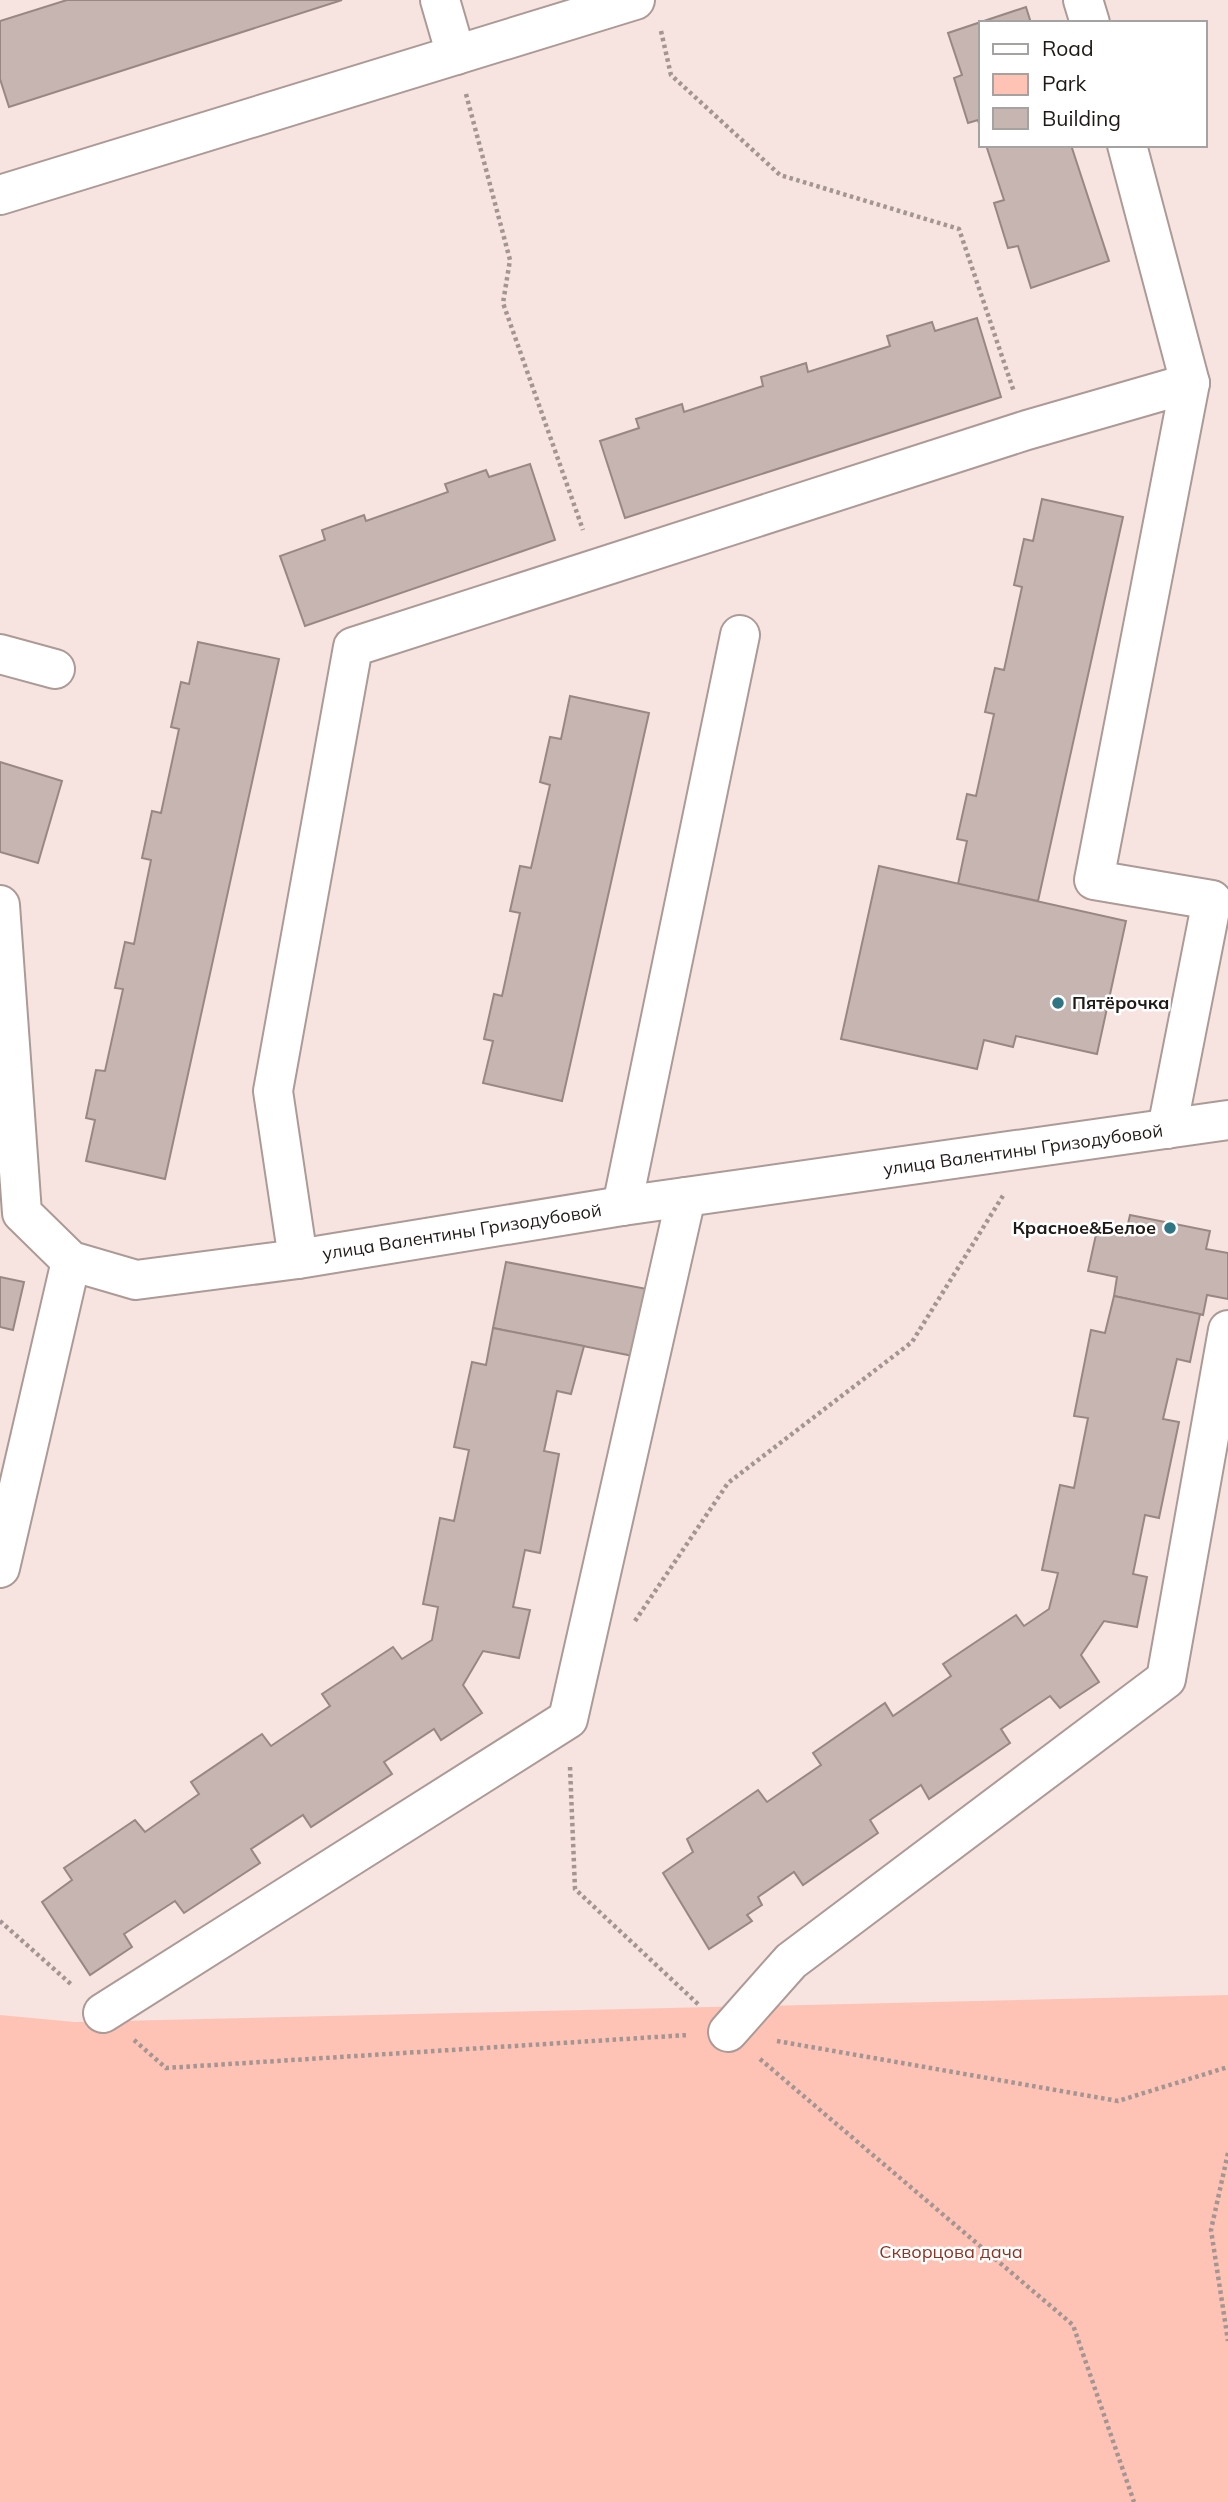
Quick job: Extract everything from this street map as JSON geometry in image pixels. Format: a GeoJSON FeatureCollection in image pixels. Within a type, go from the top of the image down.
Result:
{"type":"FeatureCollection","features":[{"type":"Feature","properties":{"kind":"street"},"geometry":{"type":"LineString","coordinates":[[440,0],[456,55]]}},
{"type":"Feature","properties":{"kind":"street"},"geometry":{"type":"LineString","coordinates":[[1083,0],[1089,21]]}},
{"type":"Feature","properties":{"kind":"street"},"geometry":{"type":"LineString","coordinates":[[0,194],[456,55],[647,13]]}},
{"type":"Feature","properties":{"kind":"street"},"geometry":{"type":"LineString","coordinates":[[1128,147],[1190,383],[1094,880],[1212,900],[1167,1129]]}},
{"type":"Feature","properties":{"kind":"street"},"geometry":{"type":"LineString","coordinates":[[298,1259],[273,1091],[353,647],[1027,430],[1190,383]]}},
{"type":"Feature","properties":{"kind":"street"},"geometry":{"type":"LineString","coordinates":[[622,1206],[740,635]]}},
{"type":"Feature","properties":{"kind":"street"},"geometry":{"type":"LineString","coordinates":[[0,654],[55,669]]}},
{"type":"Feature","properties":{"kind":"street","name":"улица Валентины Гризодубовой"},"geometry":{"type":"LineString","coordinates":[[0,905],[11,1210],[71,1261],[136,1280],[298,1259],[622,1206],[1228,1120]]}},
{"type":"Feature","properties":{"kind":"street"},"geometry":{"type":"LineString","coordinates":[[103,2013],[568,1719],[686,1198]]}},
{"type":"Feature","properties":{"kind":"street"},"geometry":{"type":"LineString","coordinates":[[0,1568],[71,1261]]}},
{"type":"Feature","properties":{"kind":"street"},"geometry":{"type":"LineString","coordinates":[[728,2032],[791,1961],[1167,1679],[1228,1330]]}},
{"type":"Feature","properties":{"kind":"path"},"geometry":{"type":"LineString","coordinates":[[647,13],[671,75],[780,175],[959,229],[1027,430]]}},
{"type":"Feature","properties":{"kind":"path"},"geometry":{"type":"LineString","coordinates":[[456,55],[510,260],[503,303],[597,569]]}},
{"type":"Feature","properties":{"kind":"path"},"geometry":{"type":"LineString","coordinates":[[629,1629],[728,1483],[912,1342],[1033,1148]]}},
{"type":"Feature","properties":{"kind":"path"},"geometry":{"type":"LineString","coordinates":[[568,1719],[575,1889],[728,2032],[1073,2325],[1134,2502]]}},
{"type":"Feature","properties":{"kind":"path"},"geometry":{"type":"LineString","coordinates":[[0,1922],[166,2068],[728,2032],[1118,2101],[1228,2067]]}},
{"type":"Feature","properties":{"kind":"path"},"geometry":{"type":"LineString","coordinates":[[1228,2153],[1210,2230],[1228,2341]]}},
{"type":"Feature","properties":{"kind":"green space","name":"Скворцова дача"},"geometry":{"type":"Polygon","coordinates":[[[1228,1995],[1228,2502],[0,2502],[0,2015],[75,2022],[1228,1995]]]}},
{"type":"Feature","properties":{"kind":"building"},"geometry":{"type":"Polygon","coordinates":[[[67,0],[342,0],[9,107],[0,79],[0,21],[67,0]]]}},
{"type":"Feature","properties":{"kind":"building"},"geometry":{"type":"Polygon","coordinates":[[[1026,7],[1030,21],[984,21],[1026,7]]]}},
{"type":"Feature","properties":{"kind":"building"},"geometry":{"type":"Polygon","coordinates":[[[979,23],[979,124],[978,120],[968,123],[954,78],[962,75],[948,33],[979,23]]]}},
{"type":"Feature","properties":{"kind":"building"},"geometry":{"type":"Polygon","coordinates":[[[987,147],[1072,147],[1109,261],[1031,288],[1018,246],[1008,248],[994,203],[1004,200],[987,147]]]}},
{"type":"Feature","properties":{"kind":"building"},"geometry":{"type":"Polygon","coordinates":[[[977,318],[1001,397],[625,518],[600,441],[639,428],[636,419],[682,404],[684,412],[763,386],[761,377],[806,363],[808,372],[890,346],[887,336],[932,322],[935,331],[977,318]]]}},
{"type":"Feature","properties":{"kind":"building"},"geometry":{"type":"Polygon","coordinates":[[[530,464],[555,540],[305,626],[280,556],[325,540],[322,530],[364,515],[366,521],[448,492],[445,484],[486,470],[489,477],[530,464]]]}},
{"type":"Feature","properties":{"kind":"building"},"geometry":{"type":"Polygon","coordinates":[[[1042,499],[1123,517],[1038,901],[958,884],[967,841],[957,839],[967,794],[976,796],[994,714],[985,712],[995,668],[1004,670],[1022,587],[1014,585],[1024,539],[1033,541],[1042,499]]]}},
{"type":"Feature","properties":{"kind":"building"},"geometry":{"type":"Polygon","coordinates":[[[198,642],[279,659],[165,1179],[86,1161],[95,1120],[86,1118],[96,1070],[105,1071],[123,989],[115,988],[125,942],[134,944],[151,860],[142,858],[152,811],[161,813],[179,729],[171,727],[181,682],[189,684],[198,642]]]}},
{"type":"Feature","properties":{"kind":"building"},"geometry":{"type":"Polygon","coordinates":[[[570,696],[649,713],[562,1101],[483,1083],[493,1041],[484,1039],[494,994],[502,996],[520,913],[510,911],[520,866],[531,868],[550,785],[540,782],[550,737],[561,739],[570,696]]]}},
{"type":"Feature","properties":{"kind":"building"},"geometry":{"type":"Polygon","coordinates":[[[0,762],[62,781],[38,863],[0,852],[0,762]]]}},
{"type":"Feature","properties":{"kind":"building"},"geometry":{"type":"Polygon","coordinates":[[[879,866],[1126,921],[1097,1054],[1016,1036],[1013,1047],[984,1040],[977,1069],[841,1039],[879,866]]]}},
{"type":"Feature","properties":{"kind":"building"},"geometry":{"type":"Polygon","coordinates":[[[1130,1215],[1210,1231],[1206,1249],[1228,1253],[1228,1299],[1207,1295],[1203,1315],[1114,1296],[1117,1277],[1088,1271],[1097,1230],[1104,1228],[1126,1233],[1130,1215]]]}},
{"type":"Feature","properties":{"kind":"building"},"geometry":{"type":"Polygon","coordinates":[[[506,1262],[652,1290],[638,1357],[493,1328],[506,1262]]]}},
{"type":"Feature","properties":{"kind":"building"},"geometry":{"type":"Polygon","coordinates":[[[0,1277],[24,1282],[13,1330],[0,1327],[0,1277]]]}},
{"type":"Feature","properties":{"kind":"building"},"geometry":{"type":"Polygon","coordinates":[[[1114,1296],[1200,1314],[1190,1362],[1177,1359],[1163,1419],[1179,1422],[1159,1518],[1145,1515],[1133,1574],[1147,1577],[1137,1627],[1104,1621],[1081,1655],[1099,1682],[1060,1708],[1050,1696],[1001,1729],[1010,1743],[929,1799],[921,1785],[870,1820],[878,1833],[803,1885],[794,1872],[758,1897],[762,1905],[747,1915],[752,1921],[709,1949],[663,1873],[693,1852],[687,1839],[758,1790],[767,1802],[821,1765],[813,1753],[885,1703],[893,1716],[951,1676],[943,1664],[1016,1615],[1024,1626],[1049,1609],[1058,1573],[1042,1570],[1060,1485],[1074,1488],[1088,1418],[1074,1416],[1091,1330],[1105,1333],[1114,1296]]]}},
{"type":"Feature","properties":{"kind":"building"},"geometry":{"type":"Polygon","coordinates":[[[493,1328],[584,1346],[571,1394],[557,1391],[544,1451],[559,1454],[540,1553],[525,1550],[513,1607],[530,1610],[519,1658],[483,1651],[463,1685],[482,1713],[441,1740],[434,1729],[384,1762],[392,1774],[311,1827],[303,1815],[251,1849],[260,1863],[184,1913],[175,1901],[124,1934],[132,1947],[90,1975],[42,1902],[72,1880],[64,1868],[135,1820],[145,1832],[199,1794],[191,1782],[262,1734],[271,1746],[330,1706],[322,1694],[393,1647],[402,1659],[432,1640],[438,1607],[423,1604],[440,1518],[454,1521],[469,1450],[454,1447],[472,1362],[486,1365],[493,1328]]]}},
{"type":"Feature","properties":{"kind":"place","name":"Пятёрочка"},"geometry":{"type":"Point","coordinates":[1058,1003]}},
{"type":"Feature","properties":{"kind":"place","name":"Красное&Белое"},"geometry":{"type":"Point","coordinates":[1170,1228]}}]}
